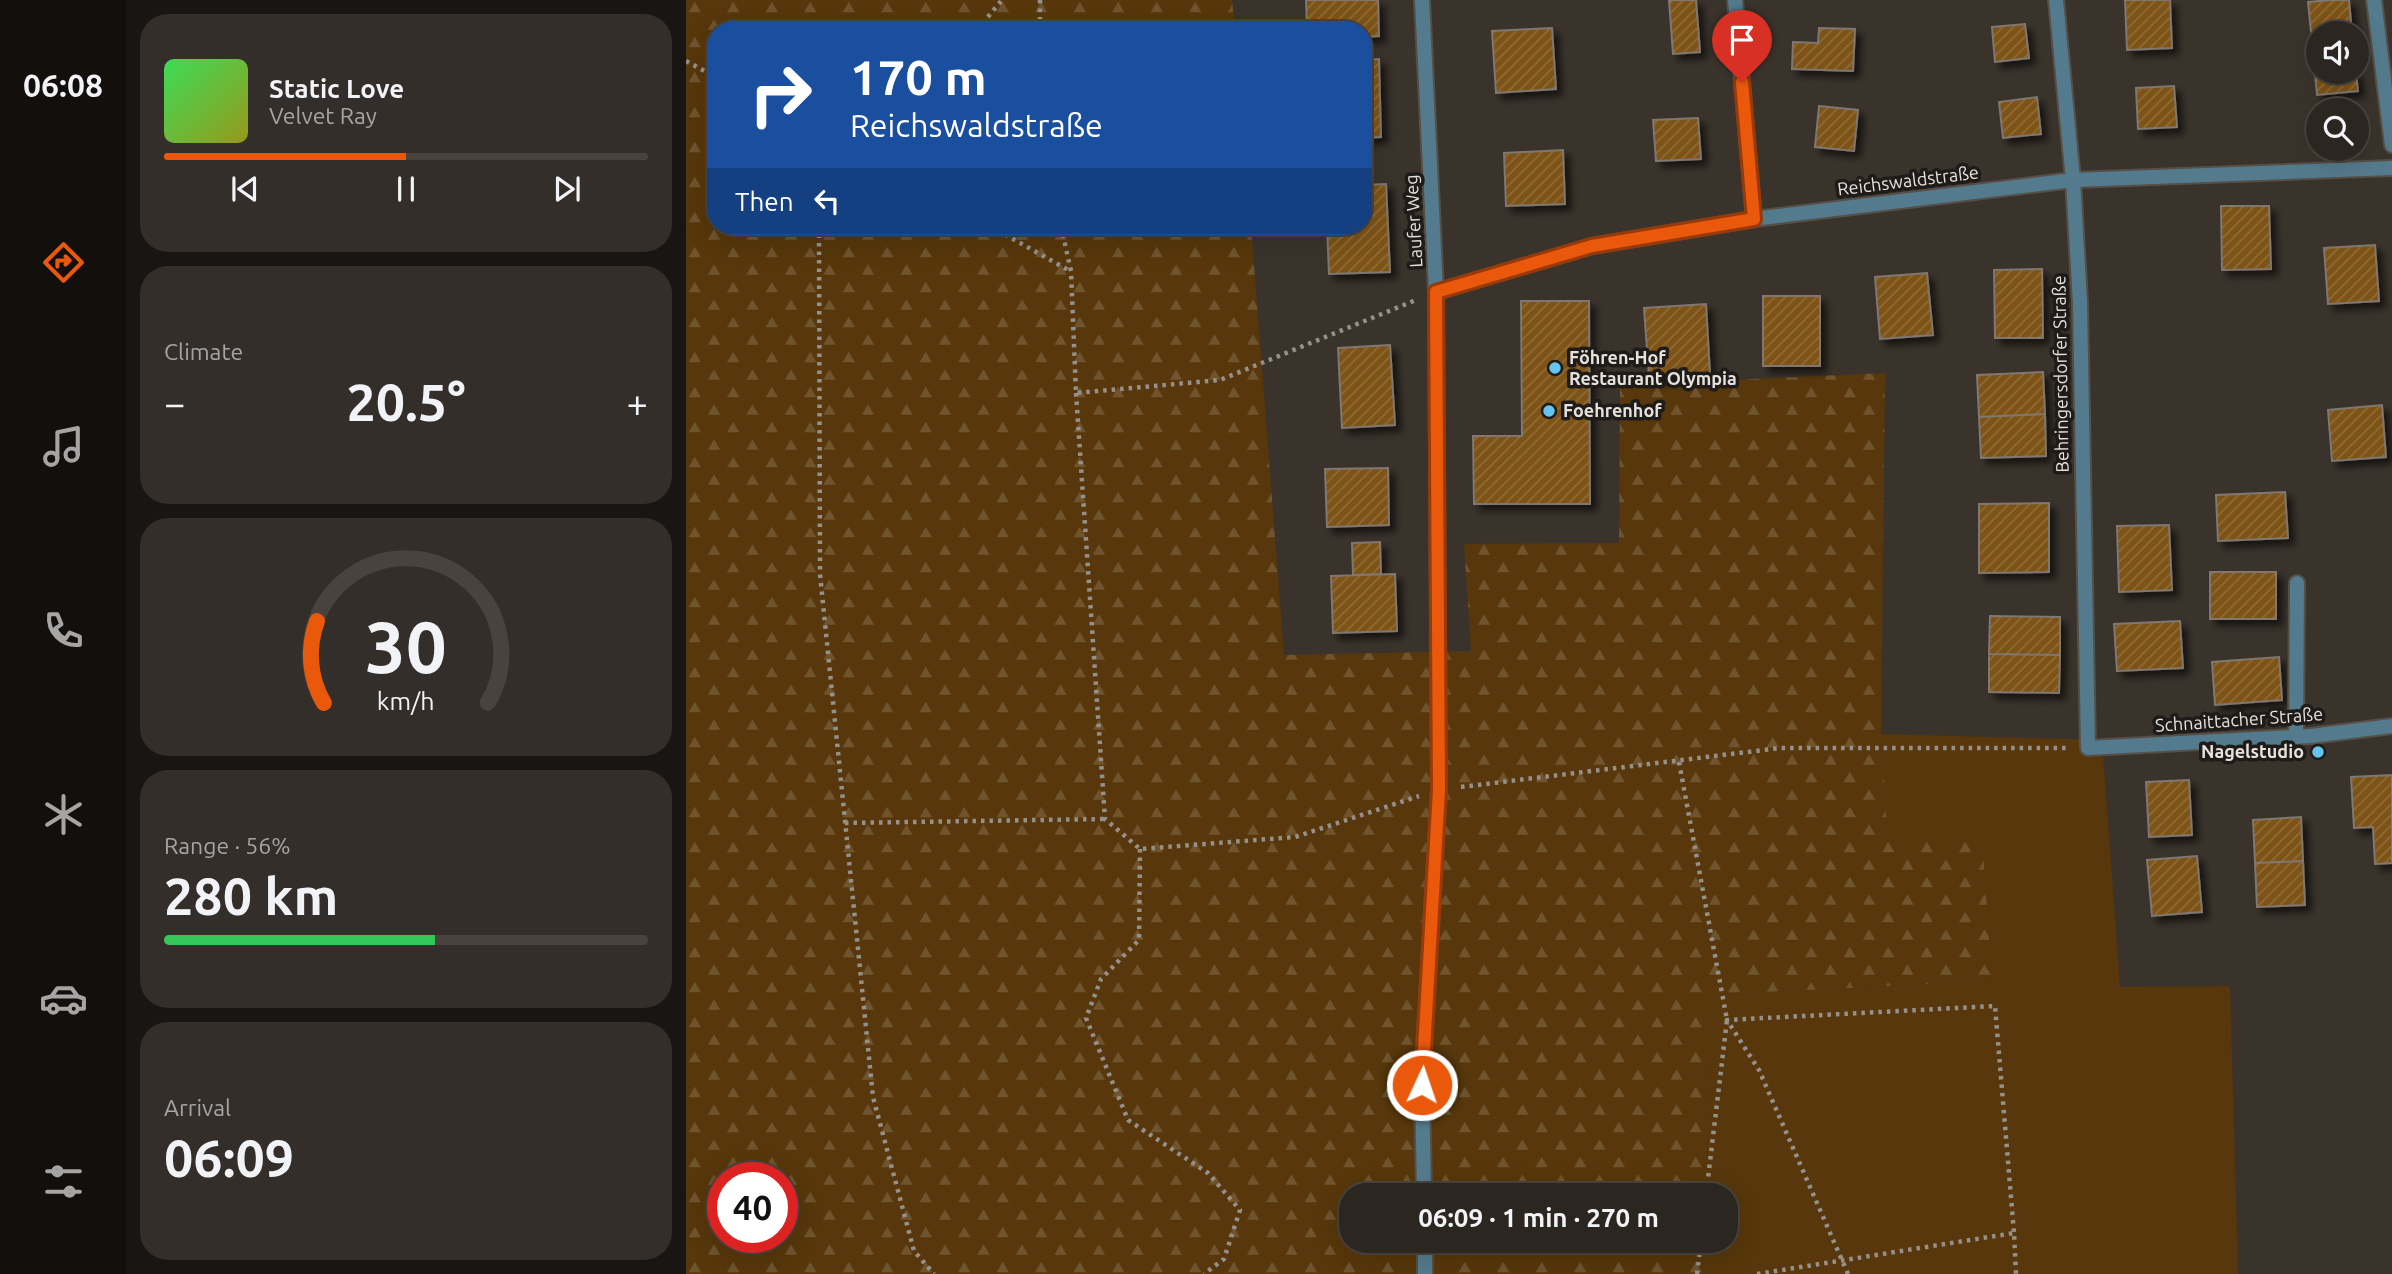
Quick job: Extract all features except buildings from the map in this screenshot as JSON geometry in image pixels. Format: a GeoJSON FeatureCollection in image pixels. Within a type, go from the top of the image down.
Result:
{"type":"FeatureCollection","features":[{"type":"Feature","properties":{"kind":"street","name":"Laufer Weg"},"geometry":{"type":"LineString","coordinates":[[1422,0],[1436,292],[1439,790],[1422,1085],[1424,1183]]}},
{"type":"Feature","properties":{"kind":"street"},"geometry":{"type":"LineString","coordinates":[[1735,0],[1754,219]]}},
{"type":"Feature","properties":{"kind":"street","name":"Behringersdorfer Straße"},"geometry":{"type":"LineString","coordinates":[[2056,0],[2074,180],[2080,317],[2088,748]]}},
{"type":"Feature","properties":{"kind":"street"},"geometry":{"type":"LineString","coordinates":[[2374,0],[2392,145]]}},
{"type":"Feature","properties":{"kind":"street","name":"Reichswaldstraße"},"geometry":{"type":"LineString","coordinates":[[1436,292],[1592,246],[1754,219],[2074,180],[2392,168]]}},
{"type":"Feature","properties":{"kind":"street"},"geometry":{"type":"LineString","coordinates":[[2296,737],[2297,583]]}},
{"type":"Feature","properties":{"kind":"street","name":"Schnaittacher Straße"},"geometry":{"type":"LineString","coordinates":[[2088,748],[2296,737],[2392,726]]}},
{"type":"Feature","properties":{"kind":"street"},"geometry":{"type":"LineString","coordinates":[[1425,1253],[1425,1274]]}},
{"type":"Feature","properties":{"kind":"path"},"geometry":{"type":"LineString","coordinates":[[984,21],[1002,0]]}},
{"type":"Feature","properties":{"kind":"path"},"geometry":{"type":"LineString","coordinates":[[1040,0],[1040,21]]}},
{"type":"Feature","properties":{"kind":"path"},"geometry":{"type":"LineString","coordinates":[[686,61],[707,72]]}},
{"type":"Feature","properties":{"kind":"path"},"geometry":{"type":"LineString","coordinates":[[819,235],[820,574],[873,1097],[914,1251],[934,1274]]}},
{"type":"Feature","properties":{"kind":"path"},"geometry":{"type":"LineString","coordinates":[[1006,235],[1071,271]]}},
{"type":"Feature","properties":{"kind":"path"},"geometry":{"type":"LineString","coordinates":[[1063,235],[1071,271],[1076,393],[1105,819]]}},
{"type":"Feature","properties":{"kind":"path"},"geometry":{"type":"LineString","coordinates":[[1076,393],[1220,380],[1436,292]]}},
{"type":"Feature","properties":{"kind":"path"},"geometry":{"type":"LineString","coordinates":[[845,823],[1105,819],[1140,849],[1295,836],[1439,790],[1780,748],[2088,748]]}},
{"type":"Feature","properties":{"kind":"path"},"geometry":{"type":"LineString","coordinates":[[1679,762],[1727,1020],[1707,1183]]}},
{"type":"Feature","properties":{"kind":"path"},"geometry":{"type":"LineString","coordinates":[[1140,849],[1139,940],[1101,979],[1086,1018],[1128,1120],[1208,1172],[1240,1210],[1224,1259],[1204,1274]]}},
{"type":"Feature","properties":{"kind":"path"},"geometry":{"type":"LineString","coordinates":[[1727,1020],[1995,1006],[2016,1274]]}},
{"type":"Feature","properties":{"kind":"path"},"geometry":{"type":"LineString","coordinates":[[1727,1020],[1759,1070],[1848,1274]]}},
{"type":"Feature","properties":{"kind":"path"},"geometry":{"type":"LineString","coordinates":[[1757,1274],[2014,1233]]}},
{"type":"Feature","properties":{"kind":"path"},"geometry":{"type":"LineString","coordinates":[[1697,1274],[1700,1253]]}},
{"type":"Feature","properties":{"kind":"green space"},"geometry":{"type":"Polygon","coordinates":[[[686,0],[1232,0],[1234,21],[707,21],[707,235],[1252,235],[1284,655],[1471,651],[1464,544],[1619,543],[1620,385],[1885,373],[1881,734],[1888,840],[1982,837],[1992,981],[1705,995],[1708,1183],[1339,1183],[1339,1253],[1709,1253],[1709,1274],[686,1274],[686,0]]]}},
{"type":"Feature","properties":{"kind":"green space"},"geometry":{"type":"Polygon","coordinates":[[[1881,734],[2102,740],[2120,987],[2230,986],[2238,1274],[1709,1274],[1709,1253],[1738,1253],[1738,1183],[1708,1183],[1705,995],[1991,981],[1888,841],[1881,734]]]}},
{"type":"Feature","properties":{"kind":"place","name":"Föhren-Hof Restaurant Olympia"},"geometry":{"type":"Point","coordinates":[1555,368]}},
{"type":"Feature","properties":{"kind":"place","name":"Foehrenhof"},"geometry":{"type":"Point","coordinates":[1549,411]}},
{"type":"Feature","properties":{"kind":"place","name":"Nagelstudio"},"geometry":{"type":"Point","coordinates":[2318,752]}},
{"type":"Feature","properties":{"kind":"route"},"geometry":{"type":"LineString","coordinates":[[1422,1085],[1439,790],[1436,292],[1592,246],[1754,219],[1742,82]]}}]}
